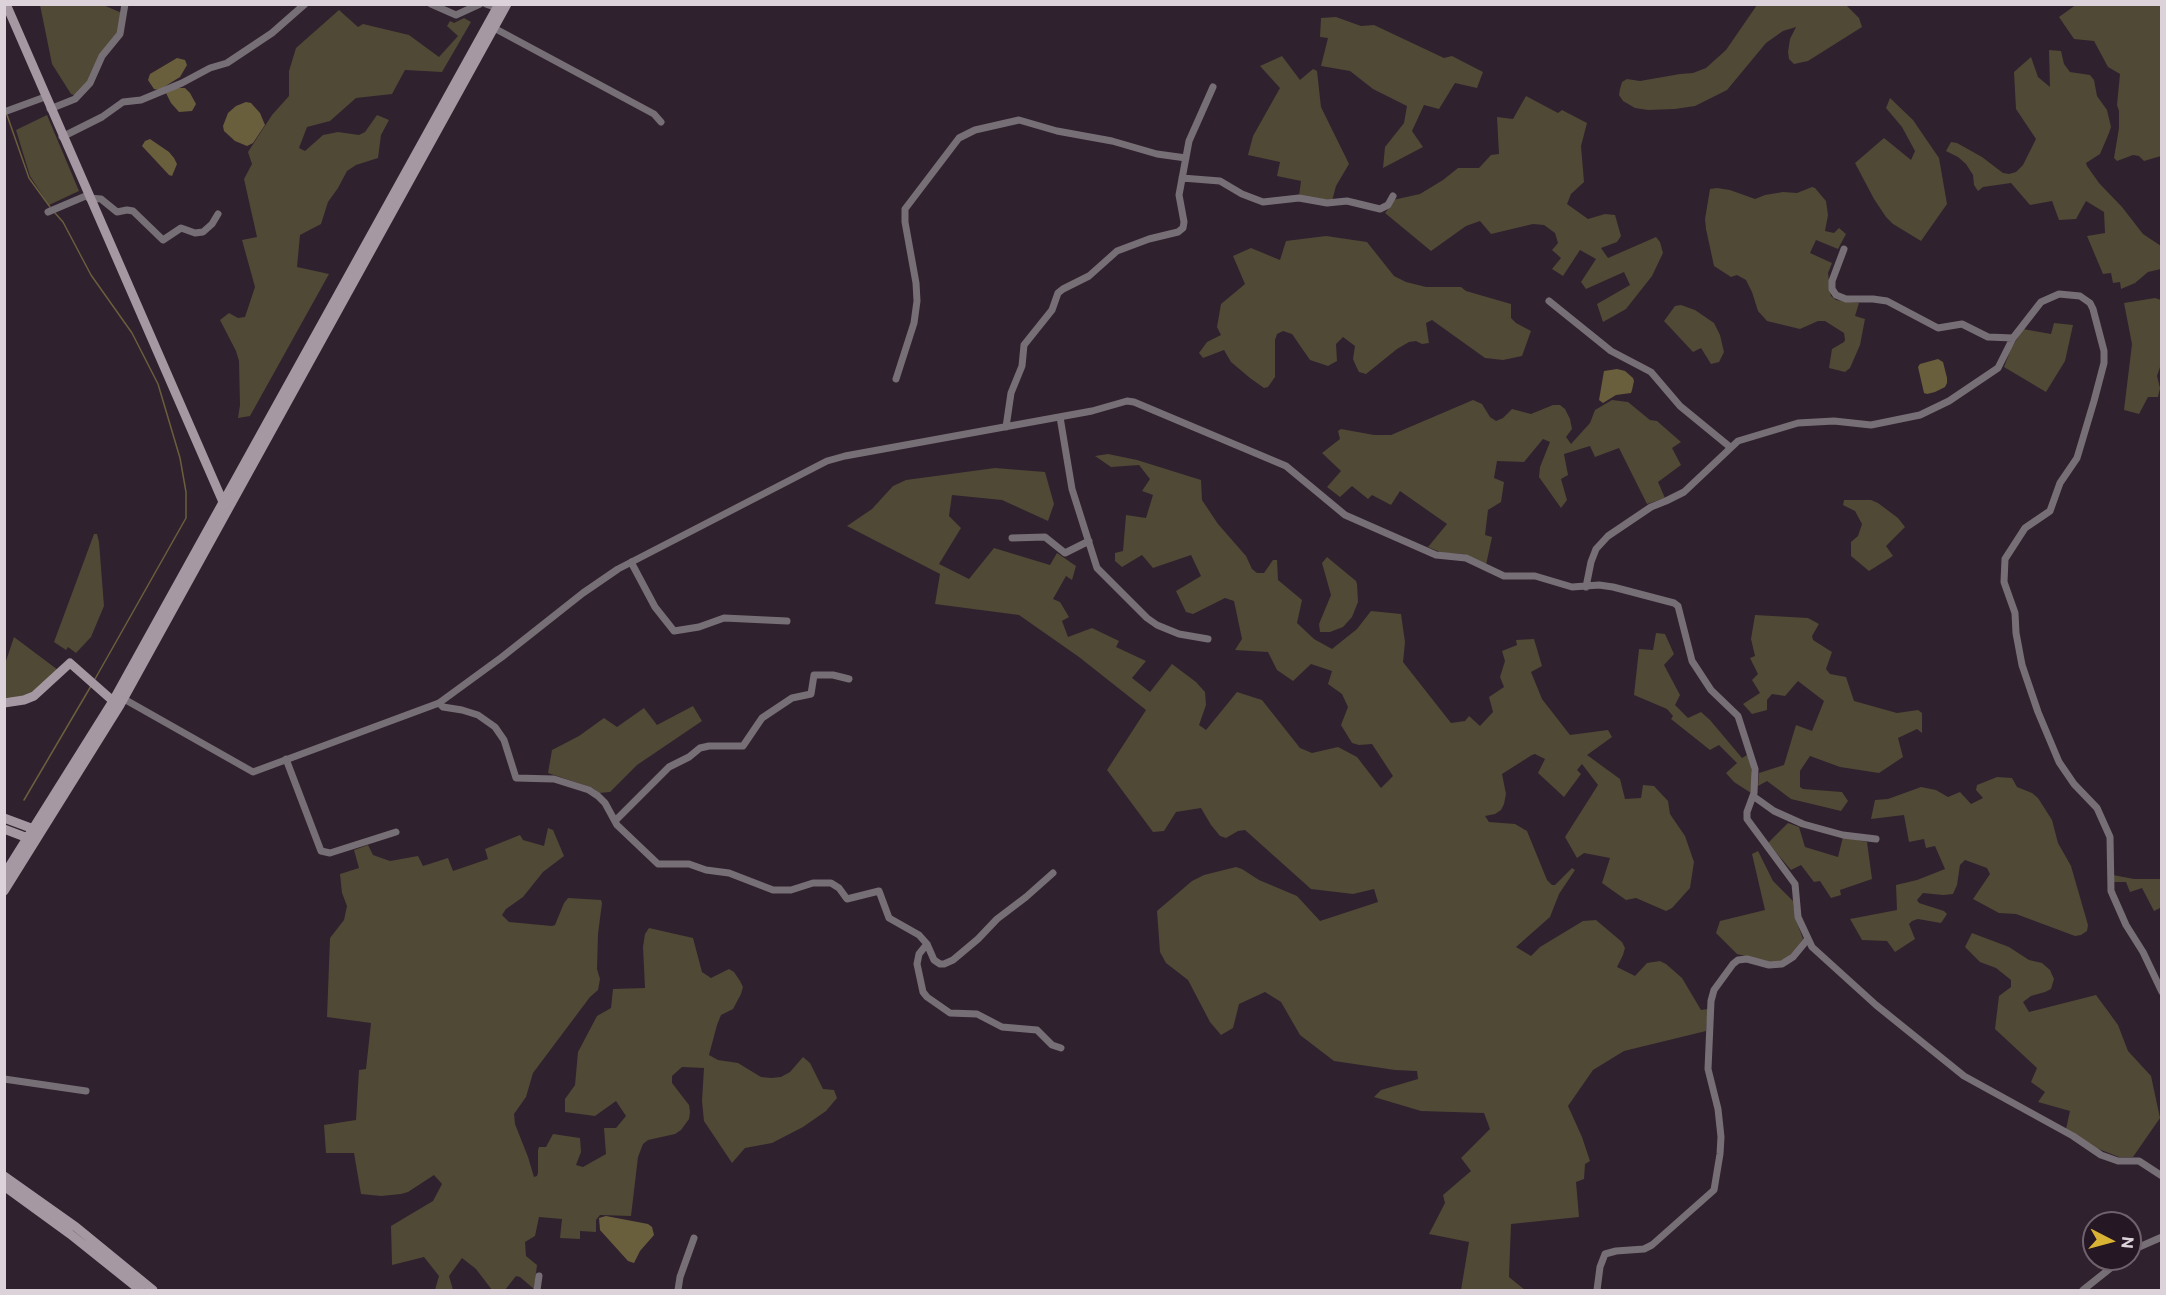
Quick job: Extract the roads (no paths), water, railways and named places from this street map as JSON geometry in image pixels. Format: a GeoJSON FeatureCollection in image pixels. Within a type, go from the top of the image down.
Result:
{"type":"FeatureCollection","features":[{"type":"Feature","properties":{"kind":"main road"},"geometry":{"type":"LineString","coordinates":[[6,4],[88,197],[223,502]]}},
{"type":"Feature","properties":{"kind":"main road"},"geometry":{"type":"LineString","coordinates":[[38,830],[123,699],[507,4]]}},
{"type":"Feature","properties":{"kind":"main road"},"geometry":{"type":"LineString","coordinates":[[4,891],[113,701],[498,6]]}},
{"type":"Feature","properties":{"kind":"main road"},"geometry":{"type":"LineString","coordinates":[[4,703],[34,696],[70,663],[113,701]]}},
{"type":"Feature","properties":{"kind":"main road"},"geometry":{"type":"LineString","coordinates":[[4,818],[38,830]]}},
{"type":"Feature","properties":{"kind":"main road"},"geometry":{"type":"LineString","coordinates":[[4,830],[32,840]]}},
{"type":"Feature","properties":{"kind":"main road"},"geometry":{"type":"LineString","coordinates":[[4,875],[32,840]]}},
{"type":"Feature","properties":{"kind":"main road"},"geometry":{"type":"LineString","coordinates":[[4,1176],[76,1227],[153,1290]]}},
{"type":"Feature","properties":{"kind":"main road"},"geometry":{"type":"LineString","coordinates":[[4,1186],[70,1234],[140,1290]]}},
{"type":"Feature","properties":{"kind":"street"},"geometry":{"type":"LineString","coordinates":[[50,109],[75,99],[90,83],[102,56],[120,34],[125,4]]}},
{"type":"Feature","properties":{"kind":"street"},"geometry":{"type":"LineString","coordinates":[[62,137],[102,117],[123,102],[141,100],[182,83],[210,68],[227,63],[272,33],[305,4]]}},
{"type":"Feature","properties":{"kind":"street"},"geometry":{"type":"LineString","coordinates":[[431,4],[456,15],[480,4]]}},
{"type":"Feature","properties":{"kind":"street"},"geometry":{"type":"LineString","coordinates":[[486,4],[498,6]]}},
{"type":"Feature","properties":{"kind":"street"},"geometry":{"type":"LineString","coordinates":[[494,28],[654,114],[661,122]]}},
{"type":"Feature","properties":{"kind":"street"},"geometry":{"type":"LineString","coordinates":[[1006,427],[1011,393],[1022,366],[1024,345],[1052,310],[1058,293],[1089,276],[1117,251],[1182,230],[1184,222],[1179,195],[1189,141],[1213,87]]}},
{"type":"Feature","properties":{"kind":"street"},"geometry":{"type":"LineString","coordinates":[[4,112],[45,97]]}},
{"type":"Feature","properties":{"kind":"street"},"geometry":{"type":"LineString","coordinates":[[896,379],[915,319],[917,301],[905,209],[959,138],[975,130],[1019,120],[1057,131],[1112,141],[1157,154],[1186,158]]}},
{"type":"Feature","properties":{"kind":"street"},"geometry":{"type":"LineString","coordinates":[[1182,178],[1220,181],[1242,195],[1263,202],[1299,198],[1327,203],[1347,201],[1380,209],[1388,205],[1393,196]]}},
{"type":"Feature","properties":{"kind":"street"},"geometry":{"type":"LineString","coordinates":[[48,212],[88,197],[101,199],[117,212],[133,211],[163,240],[181,228],[195,233],[203,232],[218,214]]}},
{"type":"Feature","properties":{"kind":"street"},"geometry":{"type":"LineString","coordinates":[[1844,249],[1832,281],[1832,289],[1836,295],[1851,300],[1887,301],[1938,328],[1962,324],[1988,337],[2013,338]]}},
{"type":"Feature","properties":{"kind":"street"},"geometry":{"type":"LineString","coordinates":[[1586,587],[1596,549],[1608,536],[1651,507],[1684,492],[1730,447],[1748,437],[1798,423],[1834,421],[1871,425],[1920,415],[1949,401],[1998,368],[2013,338],[2041,302],[2059,294],[2080,296],[2090,303],[2103,340],[2104,363],[2078,458],[2060,483],[2050,510],[2023,529],[2005,560],[2003,573],[2015,613],[2022,666],[2038,712],[2059,762],[2073,784],[2097,808],[2110,837],[2111,891],[2126,925],[2143,952],[2162,992]]}},
{"type":"Feature","properties":{"kind":"street"},"geometry":{"type":"LineString","coordinates":[[1549,301],[1611,351],[1651,372],[1680,406],[1730,447]]}},
{"type":"Feature","properties":{"kind":"street"},"geometry":{"type":"LineString","coordinates":[[123,699],[253,772],[439,703],[583,593],[631,562],[827,461],[1092,411],[1127,401],[1139,403],[1286,466],[1345,514],[1436,555],[1466,558],[1504,576],[1533,576],[1572,588],[1599,585],[1617,588],[1678,606],[1692,661],[1711,690],[1738,716],[1754,763],[1755,779],[1753,795],[1747,812],[1748,822],[1795,884],[1798,917],[1807,940],[1818,954],[1876,1005],[1964,1076],[2073,1136],[2101,1155],[2118,1161],[2139,1161],[2162,1176]]}},
{"type":"Feature","properties":{"kind":"street"},"geometry":{"type":"LineString","coordinates":[[1060,417],[1072,489],[1098,570],[1147,618],[1172,632],[1209,639]]}},
{"type":"Feature","properties":{"kind":"street"},"geometry":{"type":"LineString","coordinates":[[1012,538],[1045,537],[1065,553],[1089,541]]}},
{"type":"Feature","properties":{"kind":"street"},"geometry":{"type":"LineString","coordinates":[[631,562],[655,607],[674,631],[699,627],[723,618],[787,621]]}},
{"type":"Feature","properties":{"kind":"street"},"geometry":{"type":"LineString","coordinates":[[615,820],[669,767],[689,758],[700,748],[743,746],[762,718],[792,698],[811,694],[814,675],[832,675],[849,679]]}},
{"type":"Feature","properties":{"kind":"street"},"geometry":{"type":"LineString","coordinates":[[439,703],[443,707],[470,712],[495,727],[504,740],[516,778],[554,779],[589,790],[603,801],[615,820],[658,864],[689,864],[706,870],[729,873],[773,890],[791,890],[813,883],[831,883],[839,888],[847,899],[879,891],[889,918],[919,935],[927,944],[934,960],[940,964],[949,963],[978,939],[997,919],[1053,873]]}},
{"type":"Feature","properties":{"kind":"street"},"geometry":{"type":"LineString","coordinates":[[286,759],[321,851],[330,854],[396,832]]}},
{"type":"Feature","properties":{"kind":"street"},"geometry":{"type":"LineString","coordinates":[[1753,795],[1774,811],[1803,824],[1876,839]]}},
{"type":"Feature","properties":{"kind":"street"},"geometry":{"type":"LineString","coordinates":[[1597,1290],[1600,1267],[1605,1254],[1644,1249],[1652,1245],[1714,1190],[1721,1137],[1718,1109],[1708,1069],[1711,1001],[1714,990],[1738,960],[1747,959],[1769,965],[1782,964],[1793,957],[1807,940]]}},
{"type":"Feature","properties":{"kind":"street"},"geometry":{"type":"LineString","coordinates":[[927,944],[919,954],[917,964],[922,992],[927,997],[950,1013],[977,1014],[1002,1027],[1037,1029],[1052,1045],[1061,1048]]}},
{"type":"Feature","properties":{"kind":"street"},"geometry":{"type":"LineString","coordinates":[[4,1079],[86,1091]]}},
{"type":"Feature","properties":{"kind":"street"},"geometry":{"type":"LineString","coordinates":[[2142,1246],[2162,1237]]}},
{"type":"Feature","properties":{"kind":"street"},"geometry":{"type":"LineString","coordinates":[[678,1290],[680,1277],[694,1238]]}},
{"type":"Feature","properties":{"kind":"street"},"geometry":{"type":"LineString","coordinates":[[2083,1290],[2107,1271]]}},
{"type":"Feature","properties":{"kind":"street"},"geometry":{"type":"LineString","coordinates":[[537,1290],[539,1276]]}},
{"type":"Feature","properties":{"kind":"waterway"},"geometry":{"type":"LineString","coordinates":[[7,115],[29,178],[50,207]]}},
{"type":"Feature","properties":{"kind":"waterway"},"geometry":{"type":"LineString","coordinates":[[55,213],[63,222],[91,275],[132,333],[158,384],[180,458],[186,492],[186,518],[95,679]]}},
{"type":"Feature","properties":{"kind":"waterway"},"geometry":{"type":"LineString","coordinates":[[24,800],[91,686]]}}]}
